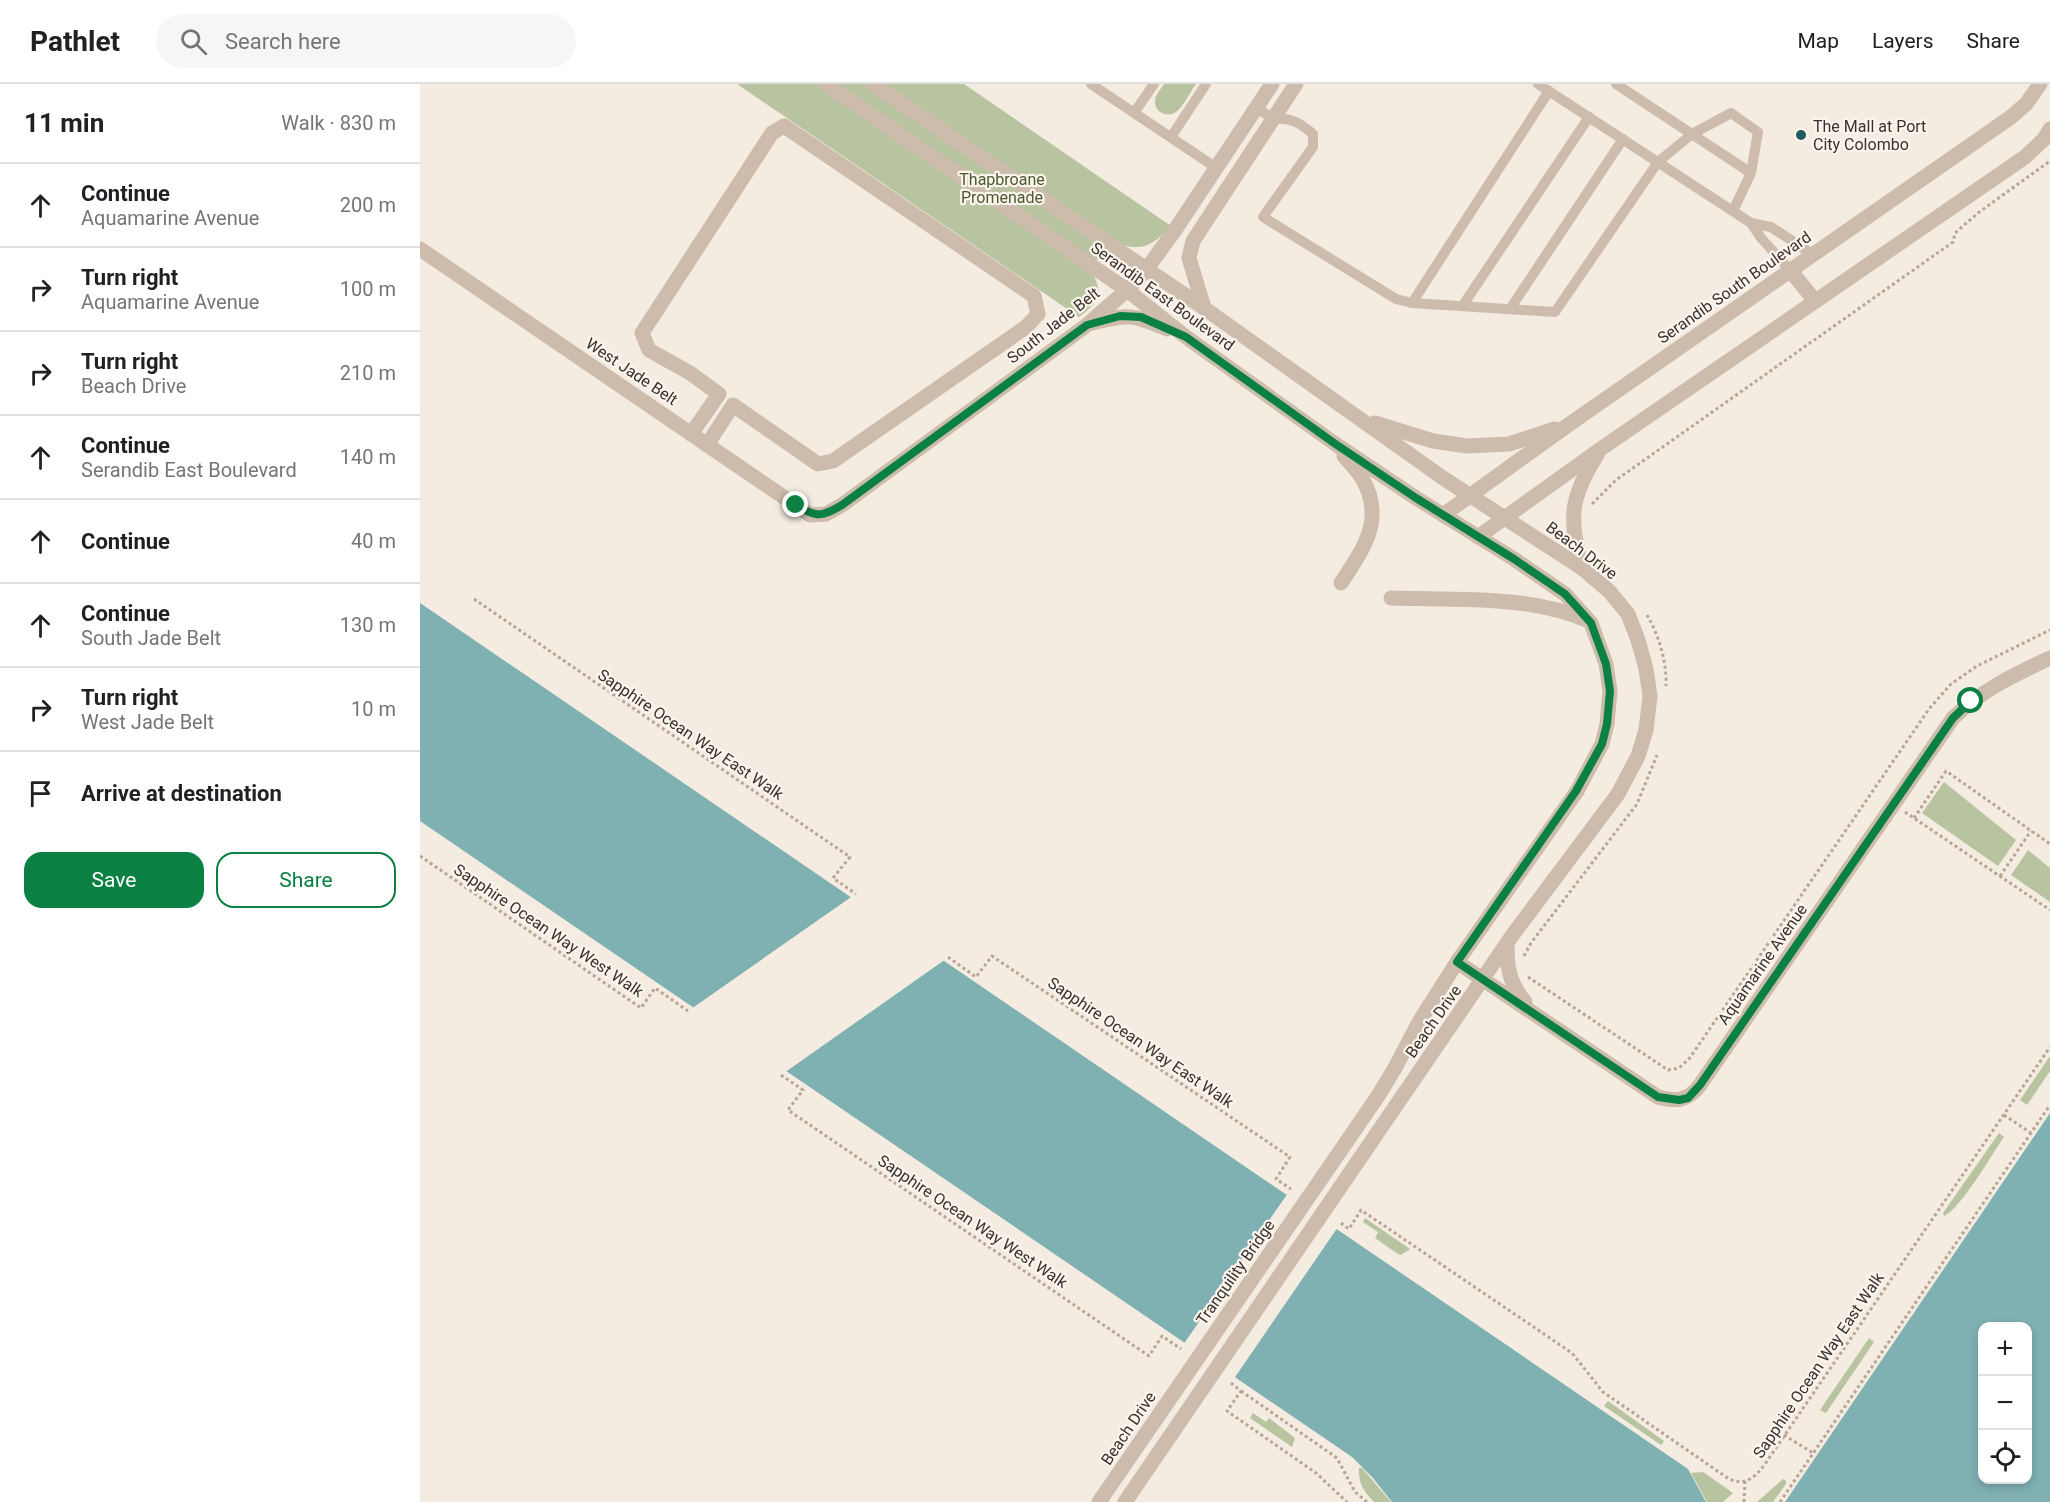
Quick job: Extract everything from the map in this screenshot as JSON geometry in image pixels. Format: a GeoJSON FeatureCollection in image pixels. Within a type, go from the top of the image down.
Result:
{"type":"FeatureCollection","features":[{"type":"Feature","properties":{"kind":"street","name":"Serandib East Boulevard"},"geometry":{"type":"LineString","coordinates":[[826,84],[1127,290],[1186,337],[1334,443],[1478,537]]}},
{"type":"Feature","properties":{"kind":"street","name":"Serandib East Boulevard"},"geometry":{"type":"LineString","coordinates":[[873,84],[1204,308],[1443,478],[1505,517]]}},
{"type":"Feature","properties":{"kind":"street","name":"South Jade Belt"},"geometry":{"type":"LineString","coordinates":[[826,514],[842,505],[1087,325],[1127,290],[1146,270],[1272,84]]}},
{"type":"Feature","properties":{"kind":"street"},"geometry":{"type":"LineString","coordinates":[[1204,308],[1189,258],[1192,241],[1296,84]]}},
{"type":"Feature","properties":{"kind":"street","name":"Serandib South Boulevard"},"geometry":{"type":"LineString","coordinates":[[1443,515],[1812,254],[2011,117],[2026,104],[2040,84]]}},
{"type":"Feature","properties":{"kind":"street"},"geometry":{"type":"LineString","coordinates":[[691,434],[719,394],[690,373],[650,350],[642,333],[772,133],[784,126],[1034,296],[1038,314],[1026,327],[833,460],[818,464],[733,405],[707,445]]}},
{"type":"Feature","properties":{"kind":"street"},"geometry":{"type":"LineString","coordinates":[[1478,537],[1602,448],[2025,157],[2044,139],[2050,129]]}},
{"type":"Feature","properties":{"kind":"street","name":"West Jade Belt"},"geometry":{"type":"LineString","coordinates":[[420,249],[810,515],[826,514]]}},
{"type":"Feature","properties":{"kind":"street"},"geometry":{"type":"LineString","coordinates":[[1790,270],[1815,301]]}},
{"type":"Feature","properties":{"kind":"street"},"geometry":{"type":"LineString","coordinates":[[1087,325],[1120,316],[1141,317],[1186,337]]}},
{"type":"Feature","properties":{"kind":"street"},"geometry":{"type":"LineString","coordinates":[[1360,419],[1432,441],[1467,446],[1509,444],[1571,423]]}},
{"type":"Feature","properties":{"kind":"street"},"geometry":{"type":"LineString","coordinates":[[1334,443],[1362,478],[1369,495],[1372,513],[1370,534],[1341,583]]}},
{"type":"Feature","properties":{"kind":"street"},"geometry":{"type":"LineString","coordinates":[[1582,568],[1572,522],[1576,494],[1602,448]]}},
{"type":"Feature","properties":{"kind":"street","name":"Beach Drive"},"geometry":{"type":"LineString","coordinates":[[1125,1502],[1507,944],[1618,794],[1638,756],[1646,730],[1650,696],[1646,669],[1628,614],[1609,591],[1582,568],[1505,517]]}},
{"type":"Feature","properties":{"kind":"street","name":"Beach Drive"},"geometry":{"type":"LineString","coordinates":[[1313,1190],[1383,1087],[1419,1022],[1457,962],[1576,791],[1602,744],[1607,724],[1610,691],[1606,664],[1591,623],[1565,594],[1478,537]]}},
{"type":"Feature","properties":{"kind":"street"},"geometry":{"type":"LineString","coordinates":[[1391,598],[1491,601],[1549,607],[1591,623]]}},
{"type":"Feature","properties":{"kind":"street","name":"Aquamarine Avenue"},"geometry":{"type":"LineString","coordinates":[[1457,962],[1658,1097],[1679,1100],[1688,1098],[1695,1093],[1707,1076],[1953,718],[1990,687],[2050,658]]}},
{"type":"Feature","properties":{"kind":"street"},"geometry":{"type":"LineString","coordinates":[[1507,944],[1510,980],[1532,1011]]}},
{"type":"Feature","properties":{"kind":"street","name":"Tranquility Bridge"},"geometry":{"type":"LineString","coordinates":[[1187,1374],[1313,1190]]}},
{"type":"Feature","properties":{"kind":"street","name":"Beach Drive"},"geometry":{"type":"LineString","coordinates":[[1099,1502],[1187,1374]]}},
{"type":"Feature","properties":{"kind":"lane"},"geometry":{"type":"LineString","coordinates":[[1091,84],[1215,167]]}},
{"type":"Feature","properties":{"kind":"lane"},"geometry":{"type":"LineString","coordinates":[[1134,113],[1154,84]]}},
{"type":"Feature","properties":{"kind":"lane"},"geometry":{"type":"LineString","coordinates":[[1171,137],[1206,84]]}},
{"type":"Feature","properties":{"kind":"lane"},"geometry":{"type":"LineString","coordinates":[[1538,84],[1733,212],[1751,223],[1771,227],[1812,254]]}},
{"type":"Feature","properties":{"kind":"lane"},"geometry":{"type":"LineString","coordinates":[[1616,84],[1751,173]]}},
{"type":"Feature","properties":{"kind":"lane"},"geometry":{"type":"LineString","coordinates":[[1412,303],[1549,91]]}},
{"type":"Feature","properties":{"kind":"lane"},"geometry":{"type":"LineString","coordinates":[[1255,107],[1274,119],[1287,118],[1299,123],[1312,134],[1313,147],[1263,217],[1396,298],[1412,303],[1555,312],[1658,162],[1692,134],[1731,113],[1758,132],[1751,173],[1733,212]]}},
{"type":"Feature","properties":{"kind":"lane"},"geometry":{"type":"LineString","coordinates":[[1463,305],[1589,117]]}},
{"type":"Feature","properties":{"kind":"lane"},"geometry":{"type":"LineString","coordinates":[[1510,309],[1623,139]]}},
{"type":"Feature","properties":{"kind":"lane"},"geometry":{"type":"LineString","coordinates":[[1751,223],[1761,238],[1790,270]]}},
{"type":"Feature","properties":{"kind":"path"},"geometry":{"type":"LineString","coordinates":[[1587,513],[1592,503],[1616,480],[1953,242],[1954,233],[2050,161]]}},
{"type":"Feature","properties":{"kind":"path","name":"Sapphire Ocean Way East Walk"},"geometry":{"type":"LineString","coordinates":[[474,600],[850,857],[833,878],[856,894]]}},
{"type":"Feature","properties":{"kind":"path"},"geometry":{"type":"LineString","coordinates":[[1644,610],[1655,628],[1667,675],[1666,697]]}},
{"type":"Feature","properties":{"kind":"path"},"geometry":{"type":"LineString","coordinates":[[1523,974],[1668,1070],[1679,1068],[1689,1059],[1929,709],[1951,684],[1977,666],[2050,630]]}},
{"type":"Feature","properties":{"kind":"path"},"geometry":{"type":"LineString","coordinates":[[1524,957],[1531,943],[1636,804],[1654,766],[1659,748]]}},
{"type":"Feature","properties":{"kind":"path"},"geometry":{"type":"LineString","coordinates":[[1914,818],[1946,771],[2050,844]]}},
{"type":"Feature","properties":{"kind":"path"},"geometry":{"type":"LineString","coordinates":[[1873,791],[2050,910]]}},
{"type":"Feature","properties":{"kind":"path"},"geometry":{"type":"LineString","coordinates":[[2000,876],[2031,830]]}},
{"type":"Feature","properties":{"kind":"path","name":"Sapphire Ocean Way West Walk"},"geometry":{"type":"LineString","coordinates":[[420,856],[641,1008],[655,988],[688,1011]]}},
{"type":"Feature","properties":{"kind":"path","name":"Sapphire Ocean Way East Walk"},"geometry":{"type":"LineString","coordinates":[[948,957],[976,976],[992,957],[1280,1150],[1290,1157],[1276,1179],[1291,1189]]}},
{"type":"Feature","properties":{"kind":"path","name":"Sapphire Ocean Way East Walk"},"geometry":{"type":"LineString","coordinates":[[1745,1481],[1759,1472],[2050,1047]]}},
{"type":"Feature","properties":{"kind":"path","name":"Sapphire Ocean Way West Walk"},"geometry":{"type":"LineString","coordinates":[[781,1075],[803,1090],[788,1110],[798,1117],[1149,1356],[1162,1336],[1181,1349]]}},
{"type":"Feature","properties":{"kind":"path"},"geometry":{"type":"LineString","coordinates":[[1779,1502],[2050,1105]]}},
{"type":"Feature","properties":{"kind":"path"},"geometry":{"type":"LineString","coordinates":[[2004,1115],[2031,1133]]}},
{"type":"Feature","properties":{"kind":"path"},"geometry":{"type":"LineString","coordinates":[[1341,1223],[1349,1229],[1361,1210],[1572,1353],[1603,1392],[1729,1479],[1737,1482],[1745,1481],[1744,1502]]}},
{"type":"Feature","properties":{"kind":"path"},"geometry":{"type":"LineString","coordinates":[[1231,1383],[1337,1458],[1355,1492],[1367,1502]]}},
{"type":"Feature","properties":{"kind":"path"},"geometry":{"type":"LineString","coordinates":[[1241,1390],[1227,1411],[1317,1473],[1347,1502]]}},
{"type":"Feature","properties":{"kind":"path"},"geometry":{"type":"LineString","coordinates":[[1784,1435],[1813,1453]]}},
{"type":"Feature","properties":{"kind":"green space","name":"Thapbroane Promenade"},"geometry":{"type":"Polygon","coordinates":[[[737,84],[964,84],[1171,226],[1151,244],[1144,246],[1129,246],[1110,240],[1090,270],[1095,278],[1098,296],[1079,317],[737,84]]]}},
{"type":"Feature","properties":{"kind":"green space"},"geometry":{"type":"Polygon","coordinates":[[[1164,84],[1196,84],[1176,112],[1165,114],[1155,105],[1156,97],[1164,84]]]}},
{"type":"Feature","properties":{"kind":"green space"},"geometry":{"type":"Polygon","coordinates":[[[1944,782],[2016,840],[1998,866],[1922,813],[1944,782]]]}},
{"type":"Feature","properties":{"kind":"green space"},"geometry":{"type":"Polygon","coordinates":[[[2028,850],[2050,868],[2050,902],[2011,875],[2028,850]]]}},
{"type":"Feature","properties":{"kind":"green space"},"geometry":{"type":"Polygon","coordinates":[[[2050,1056],[2050,1071],[2027,1105],[2020,1100],[2050,1056]]]}},
{"type":"Feature","properties":{"kind":"green space"},"geometry":{"type":"Polygon","coordinates":[[[1999,1133],[2004,1137],[1984,1168],[1958,1204],[1944,1216],[1943,1213],[1999,1133]]]}},
{"type":"Feature","properties":{"kind":"green space"},"geometry":{"type":"Polygon","coordinates":[[[1365,1218],[1410,1249],[1401,1255],[1398,1254],[1375,1238],[1378,1232],[1363,1222],[1365,1218]]]}},
{"type":"Feature","properties":{"kind":"green space"},"geometry":{"type":"Polygon","coordinates":[[[1869,1338],[1874,1342],[1826,1413],[1820,1410],[1869,1338]]]}},
{"type":"Feature","properties":{"kind":"green space"},"geometry":{"type":"Polygon","coordinates":[[[1608,1401],[1664,1441],[1661,1445],[1604,1406],[1608,1401]]]}},
{"type":"Feature","properties":{"kind":"green space"},"geometry":{"type":"Polygon","coordinates":[[[1253,1413],[1266,1422],[1269,1418],[1295,1438],[1292,1447],[1250,1418],[1253,1413]]]}},
{"type":"Feature","properties":{"kind":"green space"},"geometry":{"type":"Polygon","coordinates":[[[1359,1468],[1362,1468],[1391,1502],[1374,1502],[1370,1498],[1361,1483],[1359,1468]]]}},
{"type":"Feature","properties":{"kind":"green space"},"geometry":{"type":"Polygon","coordinates":[[[1703,1472],[1733,1493],[1723,1502],[1707,1502],[1691,1473],[1703,1472]]]}},
{"type":"Feature","properties":{"kind":"green space"},"geometry":{"type":"Polygon","coordinates":[[[1783,1479],[1786,1484],[1773,1502],[1757,1502],[1783,1479]]]}},
{"type":"Feature","properties":{"kind":"water"},"geometry":{"type":"Polygon","coordinates":[[[420,603],[1688,1469],[1706,1502],[1392,1502],[1352,1457],[420,821],[420,603]]]}},
{"type":"Feature","properties":{"kind":"water"},"geometry":{"type":"Polygon","coordinates":[[[2050,1113],[2050,1502],[1785,1502],[2050,1113]]]}},
{"type":"Feature","properties":{"kind":"pier"},"geometry":{"type":"Polygon","coordinates":[[[854,895],[946,959],[784,1073],[691,1009],[854,895]]]}},
{"type":"Feature","properties":{"kind":"pier"},"geometry":{"type":"Polygon","coordinates":[[[1288,1193],[1338,1227],[1233,1380],[1183,1345],[1288,1193]]]}},
{"type":"Feature","properties":{"kind":"place","name":"The Mall at Port City Colombo"},"geometry":{"type":"Point","coordinates":[1801,135]}},
{"type":"Feature","properties":{"kind":"route"},"geometry":{"type":"LineString","coordinates":[[796,505],[810,515],[826,514],[842,505],[1087,325],[1120,316],[1141,317],[1186,337],[1334,443],[1416,498],[1514,559],[1565,594],[1591,623],[1606,664],[1610,691],[1607,724],[1602,744],[1576,791],[1457,962],[1658,1097],[1670,1100],[1688,1098],[1695,1093],[1953,718],[1971,701]]}}]}
